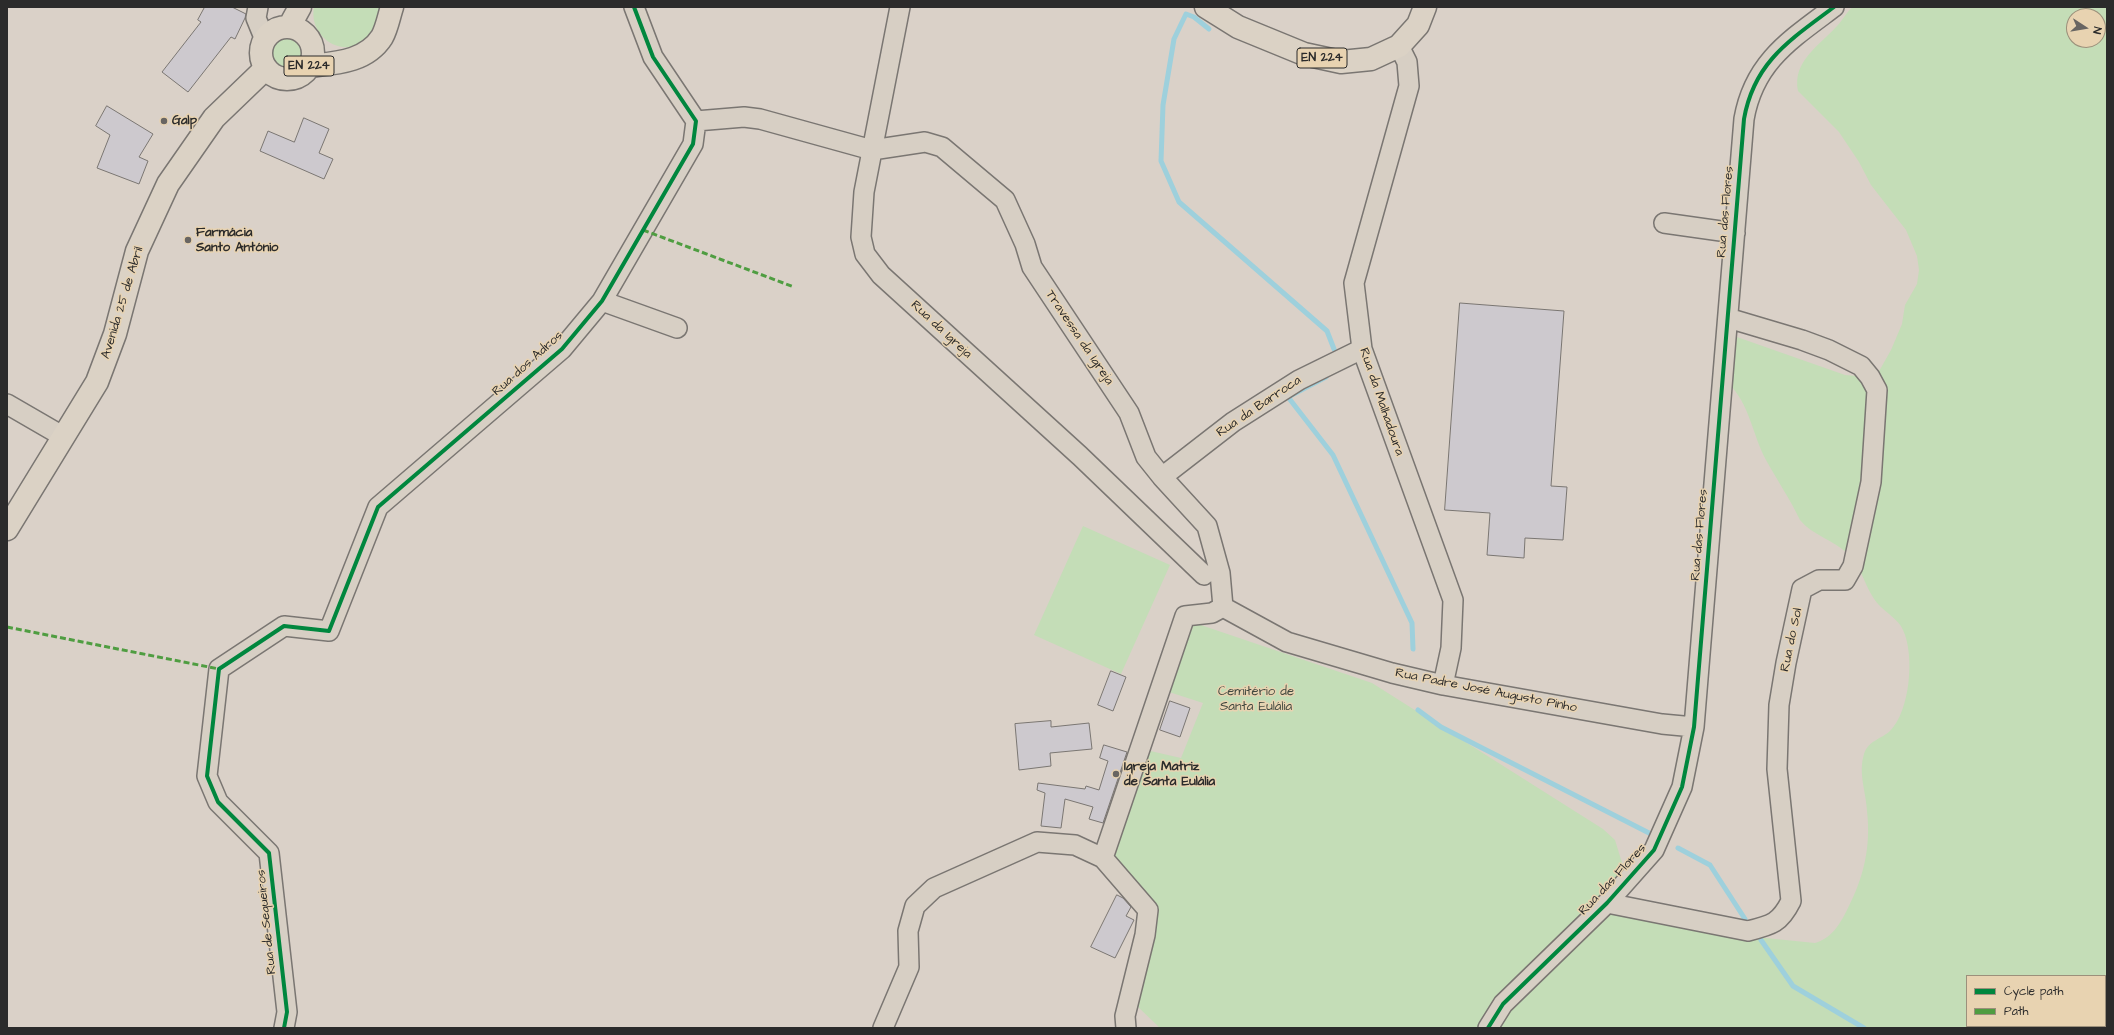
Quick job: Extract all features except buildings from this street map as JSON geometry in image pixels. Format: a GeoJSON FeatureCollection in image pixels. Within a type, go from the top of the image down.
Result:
{"type":"FeatureCollection","features":[{"type":"Feature","properties":{"kind":"main road"},"geometry":{"type":"LineString","coordinates":[[265,40],[275,30],[289,27],[300,7]]}},
{"type":"Feature","properties":{"kind":"main road","name":"EN 224"},"geometry":{"type":"LineString","coordinates":[[309,66],[350,61],[368,52],[382,36],[392,7]]}},
{"type":"Feature","properties":{"kind":"main road","name":"EN 224"},"geometry":{"type":"LineString","coordinates":[[1206,7],[1238,27],[1311,56],[1341,62],[1371,59],[1400,46],[1418,25],[1425,7]]}},
{"type":"Feature","properties":{"kind":"main road","name":"EN 224"},"geometry":{"type":"LineString","coordinates":[[265,40],[261,54],[266,68],[276,76],[288,79],[304,73],[309,66],[313,49],[305,34],[298,29],[289,27]]}},
{"type":"Feature","properties":{"kind":"main road","name":"EN 224"},"geometry":{"type":"LineString","coordinates":[[310,41],[350,61]]}},
{"type":"Feature","properties":{"kind":"main road","name":"Avenida 25 de Abril"},"geometry":{"type":"LineString","coordinates":[[7,529],[97,382],[115,334],[137,251],[168,184],[214,118],[266,68]]}},
{"type":"Feature","properties":{"kind":"street"},"geometry":{"type":"LineString","coordinates":[[258,7],[256,18],[265,40]]}},
{"type":"Feature","properties":{"kind":"street"},"geometry":{"type":"LineString","coordinates":[[634,7],[653,57],[696,121],[744,118],[760,120],[872,150]]}},
{"type":"Feature","properties":{"kind":"street","name":"Rua da Igreja"},"geometry":{"type":"LineString","coordinates":[[900,7],[864,192],[861,237],[865,254],[881,275],[1080,456],[1204,575]]}},
{"type":"Feature","properties":{"kind":"street","name":"Rua das Flores"},"geometry":{"type":"LineString","coordinates":[[1488,1028],[1503,1004],[1607,903],[1654,850],[1682,787],[1694,727],[1744,119],[1748,99],[1756,79],[1771,58],[1834,7]]}},
{"type":"Feature","properties":{"kind":"street","name":"Rua da Malhadoura"},"geometry":{"type":"LineString","coordinates":[[1400,46],[1407,62],[1409,86],[1354,283],[1362,349],[1453,600],[1451,648],[1443,685]]}},
{"type":"Feature","properties":{"kind":"street","name":"Rua dos Adros"},"geometry":{"type":"LineString","coordinates":[[219,669],[284,626],[329,631],[378,507],[562,349],[602,301],[693,144],[696,121]]}},
{"type":"Feature","properties":{"kind":"street","name":"Travessa da Igreja"},"geometry":{"type":"LineString","coordinates":[[872,150],[925,142],[942,148],[1005,200],[1025,244],[1032,267],[1129,413],[1146,457],[1162,477],[1207,526],[1220,573],[1223,607]]}},
{"type":"Feature","properties":{"kind":"street"},"geometry":{"type":"LineString","coordinates":[[1664,223],[1735,233]]}},
{"type":"Feature","properties":{"kind":"street"},"geometry":{"type":"LineString","coordinates":[[602,301],[677,328]]}},
{"type":"Feature","properties":{"kind":"street","name":"Rua do Sol"},"geometry":{"type":"LineString","coordinates":[[1607,903],[1748,930],[1766,926],[1783,916],[1791,901],[1777,769],[1779,705],[1786,663],[1802,589],[1820,580],[1845,580],[1853,566],[1871,482],[1877,390],[1870,376],[1861,366],[1829,350],[1802,340],[1728,318]]}},
{"type":"Feature","properties":{"kind":"street","name":"Rua da Barroca"},"geometry":{"type":"LineString","coordinates":[[1162,477],[1233,422],[1292,384],[1362,349]]}},
{"type":"Feature","properties":{"kind":"street"},"geometry":{"type":"LineString","coordinates":[[7,404],[64,437]]}},
{"type":"Feature","properties":{"kind":"street"},"geometry":{"type":"LineString","coordinates":[[1103,858],[1185,616],[1212,613],[1223,607]]}},
{"type":"Feature","properties":{"kind":"street","name":"Rua Padre José Augusto Pinho"},"geometry":{"type":"LineString","coordinates":[[1223,607],[1287,642],[1392,673],[1443,685],[1662,724],[1694,727]]}},
{"type":"Feature","properties":{"kind":"street","name":"Rua de Sequeiros"},"geometry":{"type":"LineString","coordinates":[[219,669],[207,776],[218,802],[269,853],[287,1012],[284,1028]]}},
{"type":"Feature","properties":{"kind":"street"},"geometry":{"type":"LineString","coordinates":[[883,1028],[909,968],[908,931],[915,906],[934,888],[1037,842],[1075,845],[1103,858],[1148,910],[1145,935],[1125,1016],[1126,1028]]}},
{"type":"Feature","properties":{"kind":"green space"},"geometry":{"type":"Polygon","coordinates":[[[314,7],[380,7],[370,35],[358,45],[348,47],[339,46],[322,36],[317,28],[314,18],[314,7]]]}},
{"type":"Feature","properties":{"kind":"green space","name":"Cemitério de Santa Eulália"},"geometry":{"type":"Polygon","coordinates":[[[1853,7],[2107,7],[2107,1028],[1160,1028],[1137,1006],[1154,910],[1109,859],[1146,750],[1181,758],[1203,703],[1166,691],[1189,621],[1372,683],[1603,829],[1615,840],[1623,866],[1626,895],[1638,912],[1646,918],[1662,925],[1688,926],[1746,936],[1815,943],[1826,938],[1835,930],[1853,898],[1865,862],[1868,824],[1862,761],[1868,746],[1890,731],[1897,722],[1902,710],[1908,682],[1909,654],[1907,641],[1901,626],[1878,604],[1870,592],[1852,558],[1841,548],[1810,530],[1800,520],[1761,450],[1741,400],[1728,383],[1734,336],[1845,375],[1870,377],[1878,373],[1891,350],[1902,324],[1905,305],[1917,284],[1919,270],[1917,256],[1906,230],[1871,185],[1859,162],[1839,132],[1798,91],[1797,80],[1803,62],[1853,7]]]}},
{"type":"Feature","properties":{"kind":"green space"},"geometry":{"type":"Polygon","coordinates":[[[288,37],[297,40],[301,44],[304,53],[301,62],[297,66],[288,69],[279,66],[275,62],[272,53],[275,44],[279,40],[288,37]]]}},
{"type":"Feature","properties":{"kind":"green space"},"geometry":{"type":"Polygon","coordinates":[[[1083,526],[1170,565],[1121,674],[1034,635],[1083,526]]]}},
{"type":"Feature","properties":{"kind":"waterway"},"geometry":{"type":"LineString","coordinates":[[1209,29],[1194,17],[1186,14],[1174,39],[1163,105],[1161,161],[1179,202],[1327,331],[1334,349]]}},
{"type":"Feature","properties":{"kind":"waterway"},"geometry":{"type":"LineString","coordinates":[[1326,377],[1288,397],[1333,455],[1412,623],[1413,649]]}},
{"type":"Feature","properties":{"kind":"waterway"},"geometry":{"type":"LineString","coordinates":[[1418,710],[1441,727],[1651,834]]}},
{"type":"Feature","properties":{"kind":"waterway"},"geometry":{"type":"LineString","coordinates":[[1678,848],[1710,865],[1745,919]]}},
{"type":"Feature","properties":{"kind":"waterway"},"geometry":{"type":"LineString","coordinates":[[1761,940],[1793,986],[1864,1028]]}},
{"type":"Feature","properties":{"kind":"marked path"},"geometry":{"type":"LineString","coordinates":[[643,230],[794,287]]}},
{"type":"Feature","properties":{"kind":"marked path"},"geometry":{"type":"LineString","coordinates":[[7,627],[219,669]]}},
{"type":"Feature","properties":{"kind":"cycle path"},"geometry":{"type":"LineString","coordinates":[[284,1028],[287,1012],[269,853],[218,802],[207,776],[219,669],[284,626],[329,631],[378,507],[562,349],[602,301],[693,144],[696,121],[653,57],[634,7]]}},
{"type":"Feature","properties":{"kind":"cycle path"},"geometry":{"type":"LineString","coordinates":[[1488,1028],[1503,1004],[1607,903],[1654,850],[1682,787],[1694,727],[1744,119],[1749,99],[1756,82],[1765,67],[1789,42],[1834,7]]}},
{"type":"Feature","properties":{"kind":"place","name":"Galp"},"geometry":{"type":"Point","coordinates":[164,121]}},
{"type":"Feature","properties":{"kind":"place","name":"Farmácia Santo António"},"geometry":{"type":"Point","coordinates":[188,240]}},
{"type":"Feature","properties":{"kind":"place","name":"Igreja Matriz de Santa Eulália"},"geometry":{"type":"Point","coordinates":[1116,774]}}]}
